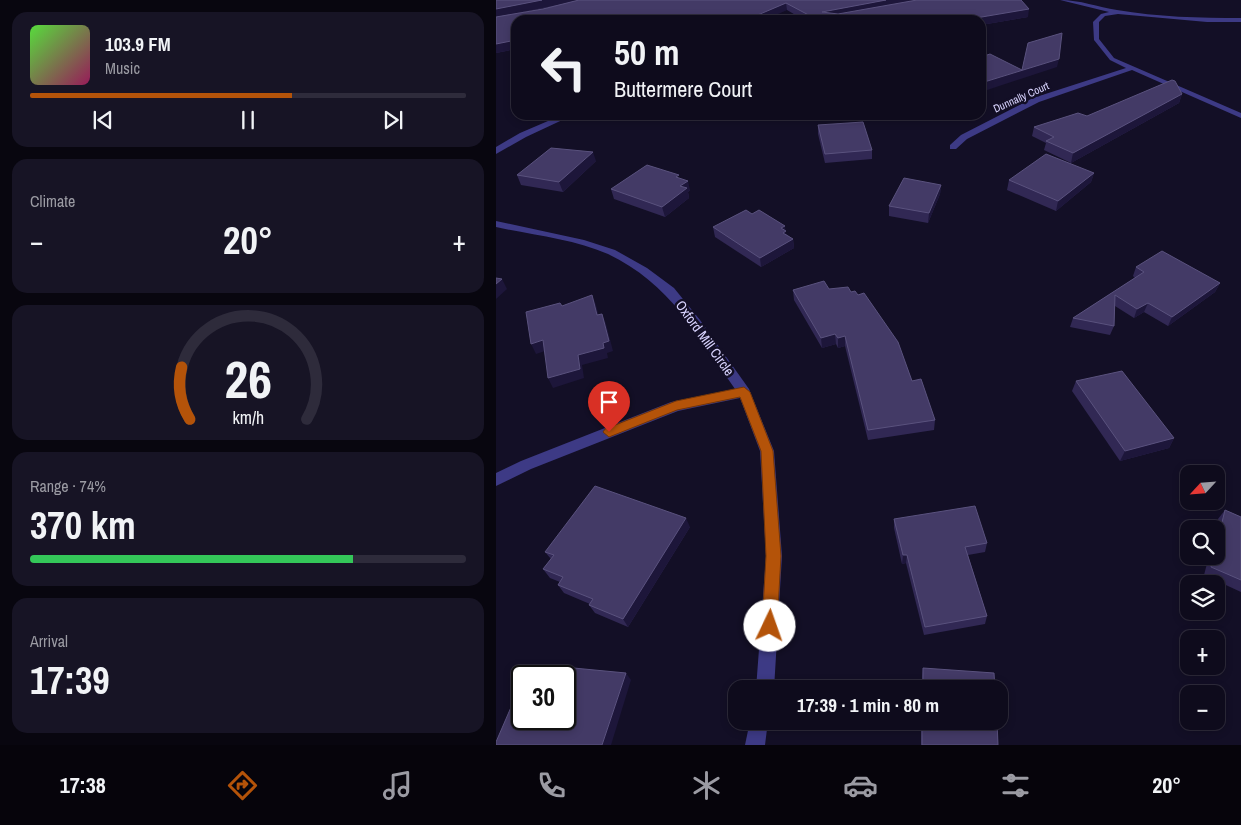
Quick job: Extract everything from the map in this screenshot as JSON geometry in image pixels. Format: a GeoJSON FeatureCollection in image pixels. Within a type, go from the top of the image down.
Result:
{"type":"FeatureCollection","features":[{"type":"Feature","properties":{"kind":"street"},"geometry":{"type":"LineString","coordinates":[[1064,0],[1118,12],[1207,20],[1241,20]]}},
{"type":"Feature","properties":{"kind":"street"},"geometry":{"type":"LineString","coordinates":[[1118,12],[1103,15],[1096,22],[1096,39],[1112,59],[1241,116]]}},
{"type":"Feature","properties":{"kind":"street","name":"Dunnally Court"},"geometry":{"type":"LineString","coordinates":[[953,147],[964,137],[1036,100],[1132,68]]}},
{"type":"Feature","properties":{"kind":"street"},"geometry":{"type":"LineString","coordinates":[[496,151],[523,135],[558,120]]}},
{"type":"Feature","properties":{"kind":"street","name":"Oxford Mill Circle"},"geometry":{"type":"LineString","coordinates":[[496,224],[611,252],[643,270],[670,291],[696,323],[744,392],[767,451],[774,556],[766,680]]}},
{"type":"Feature","properties":{"kind":"street"},"geometry":{"type":"LineString","coordinates":[[496,480],[526,465],[676,406],[744,392]]}},
{"type":"Feature","properties":{"kind":"street"},"geometry":{"type":"LineString","coordinates":[[755,745],[758,730]]}},
{"type":"Feature","properties":{"kind":"building"},"geometry":{"type":"Polygon","coordinates":[[[496,0],[542,0],[496,9],[496,0]]]}},
{"type":"Feature","properties":{"kind":"building"},"geometry":{"type":"Polygon","coordinates":[[[579,0],[886,0],[822,12],[838,14],[917,0],[1021,0],[1029,9],[986,16],[809,15],[786,3],[758,15],[511,15],[511,41],[496,44],[496,17],[543,9],[579,0]]]}},
{"type":"Feature","properties":{"kind":"building"},"geometry":{"type":"Polygon","coordinates":[[[1062,33],[1059,59],[986,81],[986,55],[990,54],[1022,70],[1028,43],[1062,33]]]}},
{"type":"Feature","properties":{"kind":"building"},"geometry":{"type":"Polygon","coordinates":[[[1172,80],[1175,81],[1182,94],[1073,153],[1046,141],[1054,137],[1034,127],[1078,113],[1087,116],[1172,80]]]}},
{"type":"Feature","properties":{"kind":"building"},"geometry":{"type":"Polygon","coordinates":[[[863,122],[872,150],[825,154],[818,125],[863,122]]]}},
{"type":"Feature","properties":{"kind":"building"},"geometry":{"type":"Polygon","coordinates":[[[551,148],[593,152],[559,182],[517,175],[551,148]]]}},
{"type":"Feature","properties":{"kind":"building"},"geometry":{"type":"Polygon","coordinates":[[[1046,154],[1094,173],[1058,201],[1009,180],[1046,154]]]}},
{"type":"Feature","properties":{"kind":"building"},"geometry":{"type":"Polygon","coordinates":[[[647,165],[679,175],[676,177],[688,181],[680,186],[687,188],[662,207],[611,189],[647,165]]]}},
{"type":"Feature","properties":{"kind":"building"},"geometry":{"type":"Polygon","coordinates":[[[904,178],[941,185],[929,213],[889,206],[904,178]]]}},
{"type":"Feature","properties":{"kind":"building"},"geometry":{"type":"Polygon","coordinates":[[[746,210],[752,214],[759,210],[785,226],[781,228],[786,231],[783,233],[793,239],[760,258],[713,227],[746,210]]]}},
{"type":"Feature","properties":{"kind":"building"},"geometry":{"type":"Polygon","coordinates":[[[1162,251],[1220,283],[1172,317],[1148,303],[1137,309],[1115,295],[1114,326],[1073,318],[1144,272],[1136,267],[1162,251]]]}},
{"type":"Feature","properties":{"kind":"building"},"geometry":{"type":"Polygon","coordinates":[[[496,278],[502,279],[496,284],[496,278]]]}},
{"type":"Feature","properties":{"kind":"building"},"geometry":{"type":"Polygon","coordinates":[[[824,281],[829,289],[848,287],[851,292],[855,291],[858,295],[864,293],[898,342],[912,381],[921,379],[935,420],[868,430],[845,336],[838,338],[835,334],[821,338],[793,290],[824,281]]]}},
{"type":"Feature","properties":{"kind":"building"},"geometry":{"type":"Polygon","coordinates":[[[592,295],[597,315],[602,314],[609,341],[603,343],[604,348],[578,355],[580,369],[548,378],[543,340],[531,344],[526,312],[560,303],[562,306],[592,295]]]}},
{"type":"Feature","properties":{"kind":"building"},"geometry":{"type":"Polygon","coordinates":[[[1122,371],[1174,438],[1125,451],[1076,381],[1122,371]]]}},
{"type":"Feature","properties":{"kind":"building"},"geometry":{"type":"Polygon","coordinates":[[[595,486],[686,518],[623,619],[589,605],[593,599],[558,585],[563,577],[543,569],[554,555],[545,552],[595,486]]]}},
{"type":"Feature","properties":{"kind":"building"},"geometry":{"type":"Polygon","coordinates":[[[975,506],[987,543],[965,547],[987,616],[925,627],[907,555],[903,555],[894,519],[975,506]]]}},
{"type":"Feature","properties":{"kind":"building"},"geometry":{"type":"Polygon","coordinates":[[[1225,510],[1241,517],[1241,580],[1211,567],[1212,565],[1225,565],[1225,520],[1223,520],[1225,510]]]}},
{"type":"Feature","properties":{"kind":"building"},"geometry":{"type":"Polygon","coordinates":[[[576,668],[626,673],[602,745],[496,745],[511,707],[511,730],[576,730],[576,668]]]}},
{"type":"Feature","properties":{"kind":"building"},"geometry":{"type":"Polygon","coordinates":[[[923,668],[994,673],[994,680],[923,680],[923,668]]]}},
{"type":"Feature","properties":{"kind":"building"},"geometry":{"type":"Polygon","coordinates":[[[922,730],[997,730],[998,745],[922,745],[922,730]]]}},
{"type":"Feature","properties":{"kind":"route"},"geometry":{"type":"LineString","coordinates":[[609,432],[676,406],[744,392],[767,451],[774,556],[770,626]]}}]}
